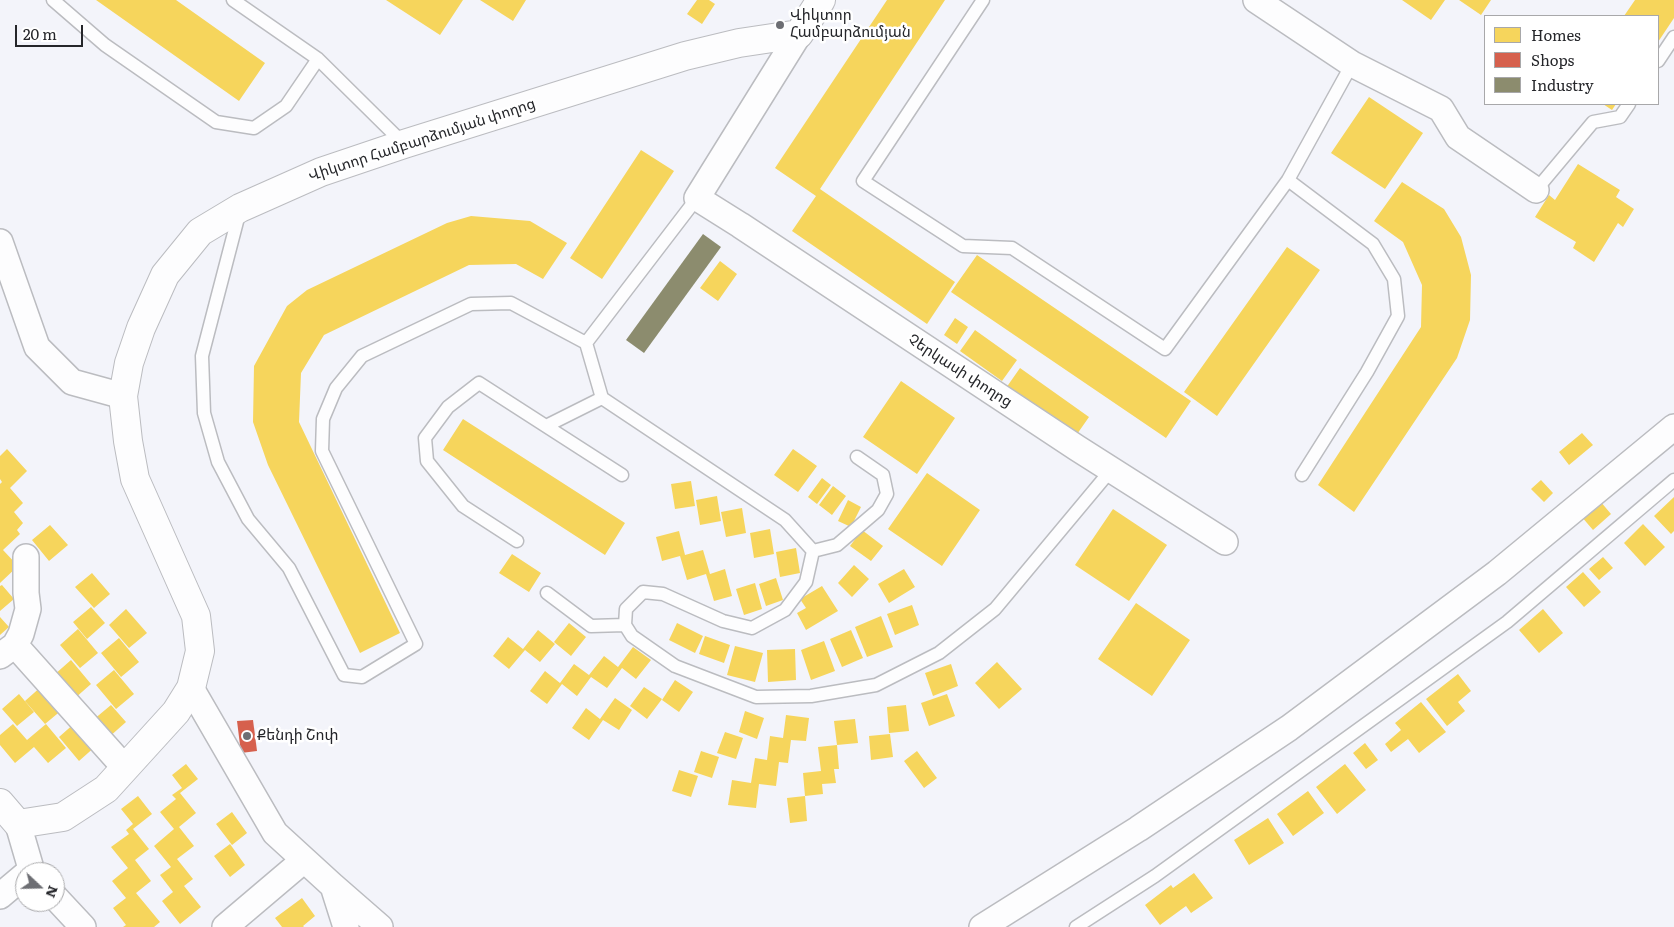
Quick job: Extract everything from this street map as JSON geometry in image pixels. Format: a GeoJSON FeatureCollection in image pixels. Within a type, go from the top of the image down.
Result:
{"type":"FeatureCollection","features":[{"type":"Feature","properties":{"kind":"street"},"geometry":{"type":"LineString","coordinates":[[697,198],[821,0]]}},
{"type":"Feature","properties":{"kind":"street"},"geometry":{"type":"LineString","coordinates":[[1256,0],[1352,64],[1441,108],[1458,137],[1536,190]]}},
{"type":"Feature","properties":{"kind":"street","name":"Վիկտոր Համբարձումյան փողոց"},"geometry":{"type":"LineString","coordinates":[[18,824],[63,817],[106,790],[176,712],[191,688],[200,651],[196,616],[135,479],[123,396],[130,363],[141,328],[165,275],[200,232],[240,208],[321,172],[404,144],[685,56],[739,43],[799,34]]}},
{"type":"Feature","properties":{"kind":"street","name":"Չերկասի փողոց"},"geometry":{"type":"LineString","coordinates":[[697,198],[1111,470],[1225,542]]}},
{"type":"Feature","properties":{"kind":"street"},"geometry":{"type":"LineString","coordinates":[[0,242],[37,346],[72,382],[123,396]]}},
{"type":"Feature","properties":{"kind":"street"},"geometry":{"type":"LineString","coordinates":[[982,927],[1138,829],[1289,728],[1496,573],[1674,427]]}},
{"type":"Feature","properties":{"kind":"street"},"geometry":{"type":"LineString","coordinates":[[26,557],[28,609],[21,634],[8,650],[125,768]]}},
{"type":"Feature","properties":{"kind":"street"},"geometry":{"type":"LineString","coordinates":[[191,688],[275,833],[380,927]]}},
{"type":"Feature","properties":{"kind":"street"},"geometry":{"type":"LineString","coordinates":[[0,803],[18,824],[27,862]]}},
{"type":"Feature","properties":{"kind":"street"},"geometry":{"type":"LineString","coordinates":[[225,927],[304,860]]}},
{"type":"Feature","properties":{"kind":"street"},"geometry":{"type":"LineString","coordinates":[[0,896],[15,884]]}},
{"type":"Feature","properties":{"kind":"street"},"geometry":{"type":"LineString","coordinates":[[333,886],[346,927]]}},
{"type":"Feature","properties":{"kind":"street"},"geometry":{"type":"LineString","coordinates":[[65,908],[83,927]]}},
{"type":"Feature","properties":{"kind":"lane"},"geometry":{"type":"LineString","coordinates":[[52,0],[105,45],[216,122],[254,128],[286,106],[318,59]]}},
{"type":"Feature","properties":{"kind":"lane"},"geometry":{"type":"LineString","coordinates":[[233,0],[318,59],[404,144]]}},
{"type":"Feature","properties":{"kind":"lane"},"geometry":{"type":"LineString","coordinates":[[983,0],[863,181],[963,246],[1012,248],[1165,349],[1288,180],[1352,64]]}},
{"type":"Feature","properties":{"kind":"lane"},"geometry":{"type":"LineString","coordinates":[[1659,60],[1674,37]]}},
{"type":"Feature","properties":{"kind":"lane"},"geometry":{"type":"LineString","coordinates":[[1536,190],[1593,122],[1620,117],[1628,105]]}},
{"type":"Feature","properties":{"kind":"lane"},"geometry":{"type":"LineString","coordinates":[[1288,180],[1374,244],[1394,279],[1398,316],[1367,372],[1302,475]]}},
{"type":"Feature","properties":{"kind":"lane"},"geometry":{"type":"LineString","coordinates":[[586,343],[697,198]]}},
{"type":"Feature","properties":{"kind":"lane"},"geometry":{"type":"LineString","coordinates":[[240,208],[202,356],[204,414],[218,462],[248,519],[289,568],[344,675],[362,677],[416,644],[322,451],[323,419],[336,388],[362,356],[471,304],[511,303],[586,343],[602,398],[785,520],[813,551]]}},
{"type":"Feature","properties":{"kind":"lane"},"geometry":{"type":"LineString","coordinates":[[517,541],[463,506],[428,461],[425,438],[448,408],[479,383],[622,474]]}},
{"type":"Feature","properties":{"kind":"lane"},"geometry":{"type":"LineString","coordinates":[[546,426],[602,398]]}},
{"type":"Feature","properties":{"kind":"lane"},"geometry":{"type":"LineString","coordinates":[[813,551],[837,545],[878,510],[887,494],[883,475],[856,457]]}},
{"type":"Feature","properties":{"kind":"lane"},"geometry":{"type":"LineString","coordinates":[[813,551],[806,582],[785,610],[752,628],[723,621],[662,594],[644,592],[626,610],[625,625],[632,636],[675,666],[756,697],[811,696],[876,685],[939,653],[995,608],[1111,470]]}},
{"type":"Feature","properties":{"kind":"lane"},"geometry":{"type":"LineString","coordinates":[[1076,927],[1155,876],[1508,622],[1674,480]]}},
{"type":"Feature","properties":{"kind":"lane"},"geometry":{"type":"LineString","coordinates":[[547,593],[591,626],[625,625]]}},
{"type":"Feature","properties":{"kind":"building: Homes"},"geometry":{"type":"Polygon","coordinates":[[[96,0],[176,0],[265,63],[239,101],[96,0]]]}},
{"type":"Feature","properties":{"kind":"building: Homes"},"geometry":{"type":"Polygon","coordinates":[[[386,0],[463,0],[440,35],[386,0]]]}},
{"type":"Feature","properties":{"kind":"building: Homes"},"geometry":{"type":"Polygon","coordinates":[[[480,0],[526,0],[513,21],[480,0]]]}},
{"type":"Feature","properties":{"kind":"building: Homes"},"geometry":{"type":"Polygon","coordinates":[[[697,0],[709,0],[715,4],[702,24],[687,14],[697,0]]]}},
{"type":"Feature","properties":{"kind":"building: Homes"},"geometry":{"type":"Polygon","coordinates":[[[887,0],[945,0],[820,189],[955,282],[927,324],[792,231],[816,196],[775,168],[887,0]]]}},
{"type":"Feature","properties":{"kind":"building: Homes"},"geometry":{"type":"Polygon","coordinates":[[[1402,0],[1445,0],[1431,20],[1402,0]]]}},
{"type":"Feature","properties":{"kind":"building: Homes"},"geometry":{"type":"Polygon","coordinates":[[[1459,0],[1491,0],[1481,15],[1459,0]]]}},
{"type":"Feature","properties":{"kind":"building: Homes"},"geometry":{"type":"Polygon","coordinates":[[[1635,0],[1674,0],[1674,18],[1659,40],[1659,15],[1625,15],[1635,0]]]}},
{"type":"Feature","properties":{"kind":"building: Homes"},"geometry":{"type":"Polygon","coordinates":[[[1369,97],[1423,133],[1385,189],[1331,153],[1369,97]]]}},
{"type":"Feature","properties":{"kind":"building: Homes"},"geometry":{"type":"Polygon","coordinates":[[[1604,105],[1615,105],[1612,110],[1604,105]]]}},
{"type":"Feature","properties":{"kind":"building: Homes"},"geometry":{"type":"Polygon","coordinates":[[[641,150],[674,171],[602,279],[570,258],[641,150]]]}},
{"type":"Feature","properties":{"kind":"building: Homes"},"geometry":{"type":"Polygon","coordinates":[[[1578,164],[1620,190],[1616,197],[1634,209],[1623,227],[1618,223],[1594,262],[1573,248],[1576,242],[1535,217],[1549,195],[1555,200],[1578,164]]]}},
{"type":"Feature","properties":{"kind":"building: Homes"},"geometry":{"type":"Polygon","coordinates":[[[1402,182],[1444,209],[1461,237],[1471,275],[1470,320],[1457,358],[1354,512],[1318,485],[1421,327],[1422,285],[1403,242],[1374,221],[1402,182]]]}},
{"type":"Feature","properties":{"kind":"building: Homes"},"geometry":{"type":"Polygon","coordinates":[[[471,216],[530,221],[567,243],[543,279],[516,264],[469,265],[324,335],[301,373],[299,422],[400,633],[360,653],[268,465],[253,422],[254,366],[287,306],[307,290],[447,223],[471,216]]]}},
{"type":"Feature","properties":{"kind":"building: Homes"},"geometry":{"type":"Polygon","coordinates":[[[1287,247],[1320,270],[1217,416],[1184,392],[1287,247]]]}},
{"type":"Feature","properties":{"kind":"building: Homes"},"geometry":{"type":"Polygon","coordinates":[[[977,255],[1191,401],[1166,438],[951,292],[977,255]]]}},
{"type":"Feature","properties":{"kind":"building: Homes"},"geometry":{"type":"Polygon","coordinates":[[[720,261],[737,274],[718,301],[700,288],[720,261]]]}},
{"type":"Feature","properties":{"kind":"building: Homes"},"geometry":{"type":"Polygon","coordinates":[[[955,318],[968,327],[957,344],[944,335],[955,318]]]}},
{"type":"Feature","properties":{"kind":"building: Homes"},"geometry":{"type":"Polygon","coordinates":[[[975,330],[1017,360],[1002,381],[960,351],[975,330]]]}},
{"type":"Feature","properties":{"kind":"building: Homes"},"geometry":{"type":"Polygon","coordinates":[[[1020,368],[1089,417],[1075,437],[1006,388],[1020,368]]]}},
{"type":"Feature","properties":{"kind":"building: Homes"},"geometry":{"type":"Polygon","coordinates":[[[901,381],[955,418],[917,474],[863,437],[901,381]]]}},
{"type":"Feature","properties":{"kind":"building: Homes"},"geometry":{"type":"Polygon","coordinates":[[[463,419],[625,523],[605,555],[443,450],[463,419]]]}},
{"type":"Feature","properties":{"kind":"building: Homes"},"geometry":{"type":"Polygon","coordinates":[[[1582,433],[1593,445],[1569,465],[1559,452],[1582,433]]]}},
{"type":"Feature","properties":{"kind":"building: Homes"},"geometry":{"type":"Polygon","coordinates":[[[7,449],[27,471],[10,488],[23,503],[14,512],[23,523],[17,530],[20,534],[3,550],[18,566],[0,583],[0,484],[2,482],[0,479],[0,456],[7,449]]]}},
{"type":"Feature","properties":{"kind":"building: Homes"},"geometry":{"type":"Polygon","coordinates":[[[793,449],[817,466],[798,492],[774,475],[793,449]]]}},
{"type":"Feature","properties":{"kind":"building: Homes"},"geometry":{"type":"Polygon","coordinates":[[[927,473],[980,510],[942,566],[888,529],[927,473]]]}},
{"type":"Feature","properties":{"kind":"building: Homes"},"geometry":{"type":"Polygon","coordinates":[[[822,478],[831,485],[817,504],[808,497],[822,478]]]}},
{"type":"Feature","properties":{"kind":"building: Homes"},"geometry":{"type":"Polygon","coordinates":[[[1541,480],[1553,493],[1544,502],[1531,489],[1541,480]]]}},
{"type":"Feature","properties":{"kind":"building: Homes"},"geometry":{"type":"Polygon","coordinates":[[[691,481],[695,506],[675,509],[671,484],[691,481]]]}},
{"type":"Feature","properties":{"kind":"building: Homes"},"geometry":{"type":"Polygon","coordinates":[[[833,486],[846,496],[832,515],[819,505],[833,486]]]}},
{"type":"Feature","properties":{"kind":"building: Homes"},"geometry":{"type":"Polygon","coordinates":[[[717,496],[721,521],[700,525],[696,500],[717,496]]]}},
{"type":"Feature","properties":{"kind":"building: Homes"},"geometry":{"type":"Polygon","coordinates":[[[1674,497],[1674,531],[1671,534],[1654,516],[1674,497]]]}},
{"type":"Feature","properties":{"kind":"building: Homes"},"geometry":{"type":"Polygon","coordinates":[[[848,500],[861,507],[851,527],[838,521],[848,500]]]}},
{"type":"Feature","properties":{"kind":"building: Homes"},"geometry":{"type":"Polygon","coordinates":[[[1600,501],[1611,514],[1593,530],[1581,516],[1600,501]]]}},
{"type":"Feature","properties":{"kind":"building: Homes"},"geometry":{"type":"Polygon","coordinates":[[[742,508],[746,533],[726,537],[721,512],[742,508]]]}},
{"type":"Feature","properties":{"kind":"building: Homes"},"geometry":{"type":"Polygon","coordinates":[[[1113,509],[1167,545],[1129,601],[1075,565],[1113,509]]]}},
{"type":"Feature","properties":{"kind":"building: Homes"},"geometry":{"type":"Polygon","coordinates":[[[1643,524],[1665,547],[1645,566],[1624,543],[1643,524]]]}},
{"type":"Feature","properties":{"kind":"building: Homes"},"geometry":{"type":"Polygon","coordinates":[[[50,525],[68,545],[49,561],[32,540],[50,525]]]}},
{"type":"Feature","properties":{"kind":"building: Homes"},"geometry":{"type":"Polygon","coordinates":[[[770,529],[774,554],[754,558],[750,533],[770,529]]]}},
{"type":"Feature","properties":{"kind":"building: Homes"},"geometry":{"type":"Polygon","coordinates":[[[862,530],[883,546],[871,561],[850,546],[862,530]]]}},
{"type":"Feature","properties":{"kind":"building: Homes"},"geometry":{"type":"Polygon","coordinates":[[[679,531],[685,555],[703,550],[710,574],[725,569],[732,596],[714,601],[706,574],[687,580],[680,556],[662,561],[656,537],[679,531]]]}},
{"type":"Feature","properties":{"kind":"building: Homes"},"geometry":{"type":"Polygon","coordinates":[[[796,548],[800,573],[780,577],[776,552],[796,548]]]}},
{"type":"Feature","properties":{"kind":"building: Homes"},"geometry":{"type":"Polygon","coordinates":[[[512,554],[541,573],[529,592],[499,573],[512,554]]]}},
{"type":"Feature","properties":{"kind":"building: Homes"},"geometry":{"type":"Polygon","coordinates":[[[1603,557],[1613,568],[1599,580],[1589,569],[1603,557]]]}},
{"type":"Feature","properties":{"kind":"building: Homes"},"geometry":{"type":"Polygon","coordinates":[[[854,565],[869,579],[852,597],[838,583],[854,565]]]}},
{"type":"Feature","properties":{"kind":"building: Homes"},"geometry":{"type":"Polygon","coordinates":[[[904,569],[915,587],[889,603],[878,584],[904,569]]]}},
{"type":"Feature","properties":{"kind":"building: Homes"},"geometry":{"type":"Polygon","coordinates":[[[1583,572],[1601,592],[1584,607],[1566,587],[1583,572]]]}},
{"type":"Feature","properties":{"kind":"building: Homes"},"geometry":{"type":"Polygon","coordinates":[[[92,573],[110,594],[94,608],[75,587],[92,573]]]}},
{"type":"Feature","properties":{"kind":"building: Homes"},"geometry":{"type":"Polygon","coordinates":[[[776,578],[783,600],[766,606],[759,584],[776,578]]]}},
{"type":"Feature","properties":{"kind":"building: Homes"},"geometry":{"type":"Polygon","coordinates":[[[755,583],[762,609],[744,615],[736,589],[755,583]]]}},
{"type":"Feature","properties":{"kind":"building: Homes"},"geometry":{"type":"Polygon","coordinates":[[[2,585],[14,599],[0,611],[0,586],[2,585]]]}},
{"type":"Feature","properties":{"kind":"building: Homes"},"geometry":{"type":"Polygon","coordinates":[[[822,586],[838,611],[806,630],[797,613],[806,608],[800,599],[822,586]]]}},
{"type":"Feature","properties":{"kind":"building: Homes"},"geometry":{"type":"Polygon","coordinates":[[[1136,603],[1190,640],[1152,696],[1098,659],[1136,603]]]}},
{"type":"Feature","properties":{"kind":"building: Homes"},"geometry":{"type":"Polygon","coordinates":[[[912,605],[919,625],[895,635],[887,614],[912,605]]]}},
{"type":"Feature","properties":{"kind":"building: Homes"},"geometry":{"type":"Polygon","coordinates":[[[91,607],[105,623],[87,639],[73,622],[91,607]]]}},
{"type":"Feature","properties":{"kind":"building: Homes"},"geometry":{"type":"Polygon","coordinates":[[[126,609],[147,633],[129,648],[109,625],[126,609]]]}},
{"type":"Feature","properties":{"kind":"building: Homes"},"geometry":{"type":"Polygon","coordinates":[[[1543,609],[1563,633],[1539,653],[1519,630],[1543,609]]]}},
{"type":"Feature","properties":{"kind":"building: Homes"},"geometry":{"type":"Polygon","coordinates":[[[881,616],[893,647],[867,657],[855,627],[881,616]]]}},
{"type":"Feature","properties":{"kind":"building: Homes"},"geometry":{"type":"Polygon","coordinates":[[[0,617],[9,627],[0,635],[0,617]]]}},
{"type":"Feature","properties":{"kind":"building: Homes"},"geometry":{"type":"Polygon","coordinates":[[[569,623],[586,637],[571,656],[554,642],[569,623]]]}},
{"type":"Feature","properties":{"kind":"building: Homes"},"geometry":{"type":"Polygon","coordinates":[[[677,623],[703,636],[695,653],[669,640],[677,623]]]}},
{"type":"Feature","properties":{"kind":"building: Homes"},"geometry":{"type":"Polygon","coordinates":[[[78,629],[98,653],[80,668],[60,645],[78,629]]]}},
{"type":"Feature","properties":{"kind":"building: Homes"},"geometry":{"type":"Polygon","coordinates":[[[538,630],[555,644],[540,662],[525,650],[509,669],[493,656],[508,637],[523,649],[538,630]]]}},
{"type":"Feature","properties":{"kind":"building: Homes"},"geometry":{"type":"Polygon","coordinates":[[[851,630],[863,658],[842,667],[830,639],[851,630]]]}},
{"type":"Feature","properties":{"kind":"building: Homes"},"geometry":{"type":"Polygon","coordinates":[[[705,636],[730,645],[724,663],[699,654],[705,636]]]}},
{"type":"Feature","properties":{"kind":"building: Homes"},"geometry":{"type":"Polygon","coordinates":[[[119,638],[139,662],[121,677],[101,653],[119,638]]]}},
{"type":"Feature","properties":{"kind":"building: Homes"},"geometry":{"type":"Polygon","coordinates":[[[824,641],[835,671],[811,680],[801,650],[824,641]]]}},
{"type":"Feature","properties":{"kind":"building: Homes"},"geometry":{"type":"Polygon","coordinates":[[[735,646],[763,653],[755,682],[727,675],[735,646]]]}},
{"type":"Feature","properties":{"kind":"building: Homes"},"geometry":{"type":"Polygon","coordinates":[[[633,647],[651,660],[636,679],[622,668],[607,688],[591,677],[577,696],[562,684],[547,704],[530,691],[545,671],[560,683],[574,664],[589,675],[604,656],[618,667],[633,647]]]}},
{"type":"Feature","properties":{"kind":"building: Homes"},"geometry":{"type":"Polygon","coordinates":[[[795,649],[796,680],[768,682],[767,650],[795,649]]]}},
{"type":"Feature","properties":{"kind":"building: Homes"},"geometry":{"type":"Polygon","coordinates":[[[71,660],[91,684],[74,699],[54,675],[71,660]]]}},
{"type":"Feature","properties":{"kind":"building: Homes"},"geometry":{"type":"Polygon","coordinates":[[[997,662],[1022,689],[999,709],[975,683],[997,662]]]}},
{"type":"Feature","properties":{"kind":"building: Homes"},"geometry":{"type":"Polygon","coordinates":[[[951,664],[958,686],[933,696],[925,673],[951,664]]]}},
{"type":"Feature","properties":{"kind":"building: Homes"},"geometry":{"type":"Polygon","coordinates":[[[114,670],[134,694],[116,709],[96,685],[114,670]]]}},
{"type":"Feature","properties":{"kind":"building: Homes"},"geometry":{"type":"Polygon","coordinates":[[[1458,674],[1471,691],[1458,702],[1465,711],[1447,726],[1426,699],[1458,674]]]}},
{"type":"Feature","properties":{"kind":"building: Homes"},"geometry":{"type":"Polygon","coordinates":[[[675,680],[693,692],[679,712],[662,700],[675,680]]]}},
{"type":"Feature","properties":{"kind":"building: Homes"},"geometry":{"type":"Polygon","coordinates":[[[43,685],[63,709],[45,724],[25,701],[43,685]]]}},
{"type":"Feature","properties":{"kind":"building: Homes"},"geometry":{"type":"Polygon","coordinates":[[[644,687],[662,699],[647,719],[630,706],[644,687]]]}},
{"type":"Feature","properties":{"kind":"building: Homes"},"geometry":{"type":"Polygon","coordinates":[[[19,694],[34,712],[17,726],[2,709],[19,694]]]}},
{"type":"Feature","properties":{"kind":"building: Homes"},"geometry":{"type":"Polygon","coordinates":[[[947,694],[955,716],[929,726],[921,703],[947,694]]]}},
{"type":"Feature","properties":{"kind":"building: Homes"},"geometry":{"type":"Polygon","coordinates":[[[615,698],[632,710],[619,730],[603,720],[589,740],[572,728],[586,708],[600,719],[615,698]]]}},
{"type":"Feature","properties":{"kind":"building: Homes"},"geometry":{"type":"Polygon","coordinates":[[[1421,702],[1446,732],[1419,753],[1408,739],[1391,752],[1385,744],[1401,730],[1395,723],[1421,702]]]}},
{"type":"Feature","properties":{"kind":"building: Homes"},"geometry":{"type":"Polygon","coordinates":[[[111,705],[126,722],[108,738],[93,720],[111,705]]]}},
{"type":"Feature","properties":{"kind":"building: Homes"},"geometry":{"type":"Polygon","coordinates":[[[906,705],[909,731],[889,733],[887,707],[906,705]]]}},
{"type":"Feature","properties":{"kind":"building: Homes"},"geometry":{"type":"Polygon","coordinates":[[[745,711],[764,718],[757,739],[739,732],[745,711]]]}},
{"type":"Feature","properties":{"kind":"building: Homes"},"geometry":{"type":"Polygon","coordinates":[[[786,715],[809,718],[806,741],[791,740],[788,763],[779,762],[776,786],[759,784],[756,808],[728,805],[732,780],[751,783],[755,758],[767,760],[770,736],[783,738],[786,715]]]}},
{"type":"Feature","properties":{"kind":"building: Homes"},"geometry":{"type":"Polygon","coordinates":[[[855,719],[858,743],[837,745],[834,721],[855,719]]]}},
{"type":"Feature","properties":{"kind":"building: Homes"},"geometry":{"type":"Polygon","coordinates":[[[76,722],[97,745],[79,761],[59,737],[76,722]]]}},
{"type":"Feature","properties":{"kind":"building: Homes"},"geometry":{"type":"Polygon","coordinates":[[[13,724],[27,740],[46,724],[66,748],[48,763],[34,747],[15,763],[0,745],[0,735],[13,724]]]}},
{"type":"Feature","properties":{"kind":"building: Homes"},"geometry":{"type":"Polygon","coordinates":[[[725,732],[743,738],[736,759],[717,753],[725,732]]]}},
{"type":"Feature","properties":{"kind":"building: Homes"},"geometry":{"type":"Polygon","coordinates":[[[890,734],[893,757],[871,760],[869,736],[890,734]]]}},
{"type":"Feature","properties":{"kind":"building: Homes"},"geometry":{"type":"Polygon","coordinates":[[[1365,743],[1378,760],[1366,769],[1353,753],[1365,743]]]}},
{"type":"Feature","properties":{"kind":"building: Homes"},"geometry":{"type":"Polygon","coordinates":[[[837,745],[839,769],[834,769],[836,783],[822,784],[823,794],[805,796],[803,773],[821,771],[818,747],[837,745]]]}},
{"type":"Feature","properties":{"kind":"building: Homes"},"geometry":{"type":"Polygon","coordinates":[[[701,751],[719,757],[712,778],[694,772],[701,751]]]}},
{"type":"Feature","properties":{"kind":"building: Homes"},"geometry":{"type":"Polygon","coordinates":[[[917,751],[937,778],[924,788],[904,761],[917,751]]]}},
{"type":"Feature","properties":{"kind":"building: Homes"},"geometry":{"type":"Polygon","coordinates":[[[186,764],[198,779],[180,793],[196,813],[179,827],[194,846],[177,859],[193,879],[184,886],[201,907],[180,924],[162,901],[173,892],[160,875],[171,867],[154,846],[174,829],[160,812],[176,799],[172,795],[182,788],[172,775],[186,764]]]}},
{"type":"Feature","properties":{"kind":"building: Homes"},"geometry":{"type":"Polygon","coordinates":[[[1345,764],[1366,790],[1337,814],[1316,787],[1345,764]]]}},
{"type":"Feature","properties":{"kind":"building: Homes"},"geometry":{"type":"Polygon","coordinates":[[[679,770],[698,776],[691,797],[672,791],[679,770]]]}},
{"type":"Feature","properties":{"kind":"building: Homes"},"geometry":{"type":"Polygon","coordinates":[[[1308,791],[1324,813],[1293,836],[1277,814],[1308,791]]]}},
{"type":"Feature","properties":{"kind":"building: Homes"},"geometry":{"type":"Polygon","coordinates":[[[138,796],[152,814],[133,829],[149,849],[135,860],[151,881],[136,893],[160,922],[154,927],[123,927],[126,925],[113,908],[126,898],[112,881],[128,868],[111,847],[129,834],[126,830],[133,824],[121,809],[138,796]]]}},
{"type":"Feature","properties":{"kind":"building: Homes"},"geometry":{"type":"Polygon","coordinates":[[[805,796],[807,821],[790,823],[787,798],[805,796]]]}},
{"type":"Feature","properties":{"kind":"building: Homes"},"geometry":{"type":"Polygon","coordinates":[[[232,812],[247,833],[232,845],[216,824],[232,812]]]}},
{"type":"Feature","properties":{"kind":"building: Homes"},"geometry":{"type":"Polygon","coordinates":[[[1268,818],[1284,843],[1249,865],[1234,840],[1268,818]]]}},
{"type":"Feature","properties":{"kind":"building: Homes"},"geometry":{"type":"Polygon","coordinates":[[[230,844],[245,865],[230,877],[214,856],[230,844]]]}},
{"type":"Feature","properties":{"kind":"building: Homes"},"geometry":{"type":"Polygon","coordinates":[[[1194,873],[1213,898],[1191,913],[1186,906],[1160,925],[1145,905],[1171,885],[1173,888],[1194,873]]]}},
{"type":"Feature","properties":{"kind":"building: Homes"},"geometry":{"type":"Polygon","coordinates":[[[302,898],[315,916],[304,927],[282,927],[275,918],[302,898]]]}},
{"type":"Feature","properties":{"kind":"building: Shops","name":"Քենդի Շոփ"},"geometry":{"type":"Polygon","coordinates":[[[253,720],[257,751],[241,753],[237,721],[253,720]]]}},
{"type":"Feature","properties":{"kind":"building: Industry"},"geometry":{"type":"Polygon","coordinates":[[[703,234],[721,247],[644,353],[626,340],[703,234]]]}},
{"type":"Feature","properties":{"kind":"place","name":"Վիկտոր Համբարձումյան"},"geometry":{"type":"Point","coordinates":[780,25]}},
{"type":"Feature","properties":{"kind":"place","name":"Քենդի Շոփ"},"geometry":{"type":"Point","coordinates":[247,736]}}]}
